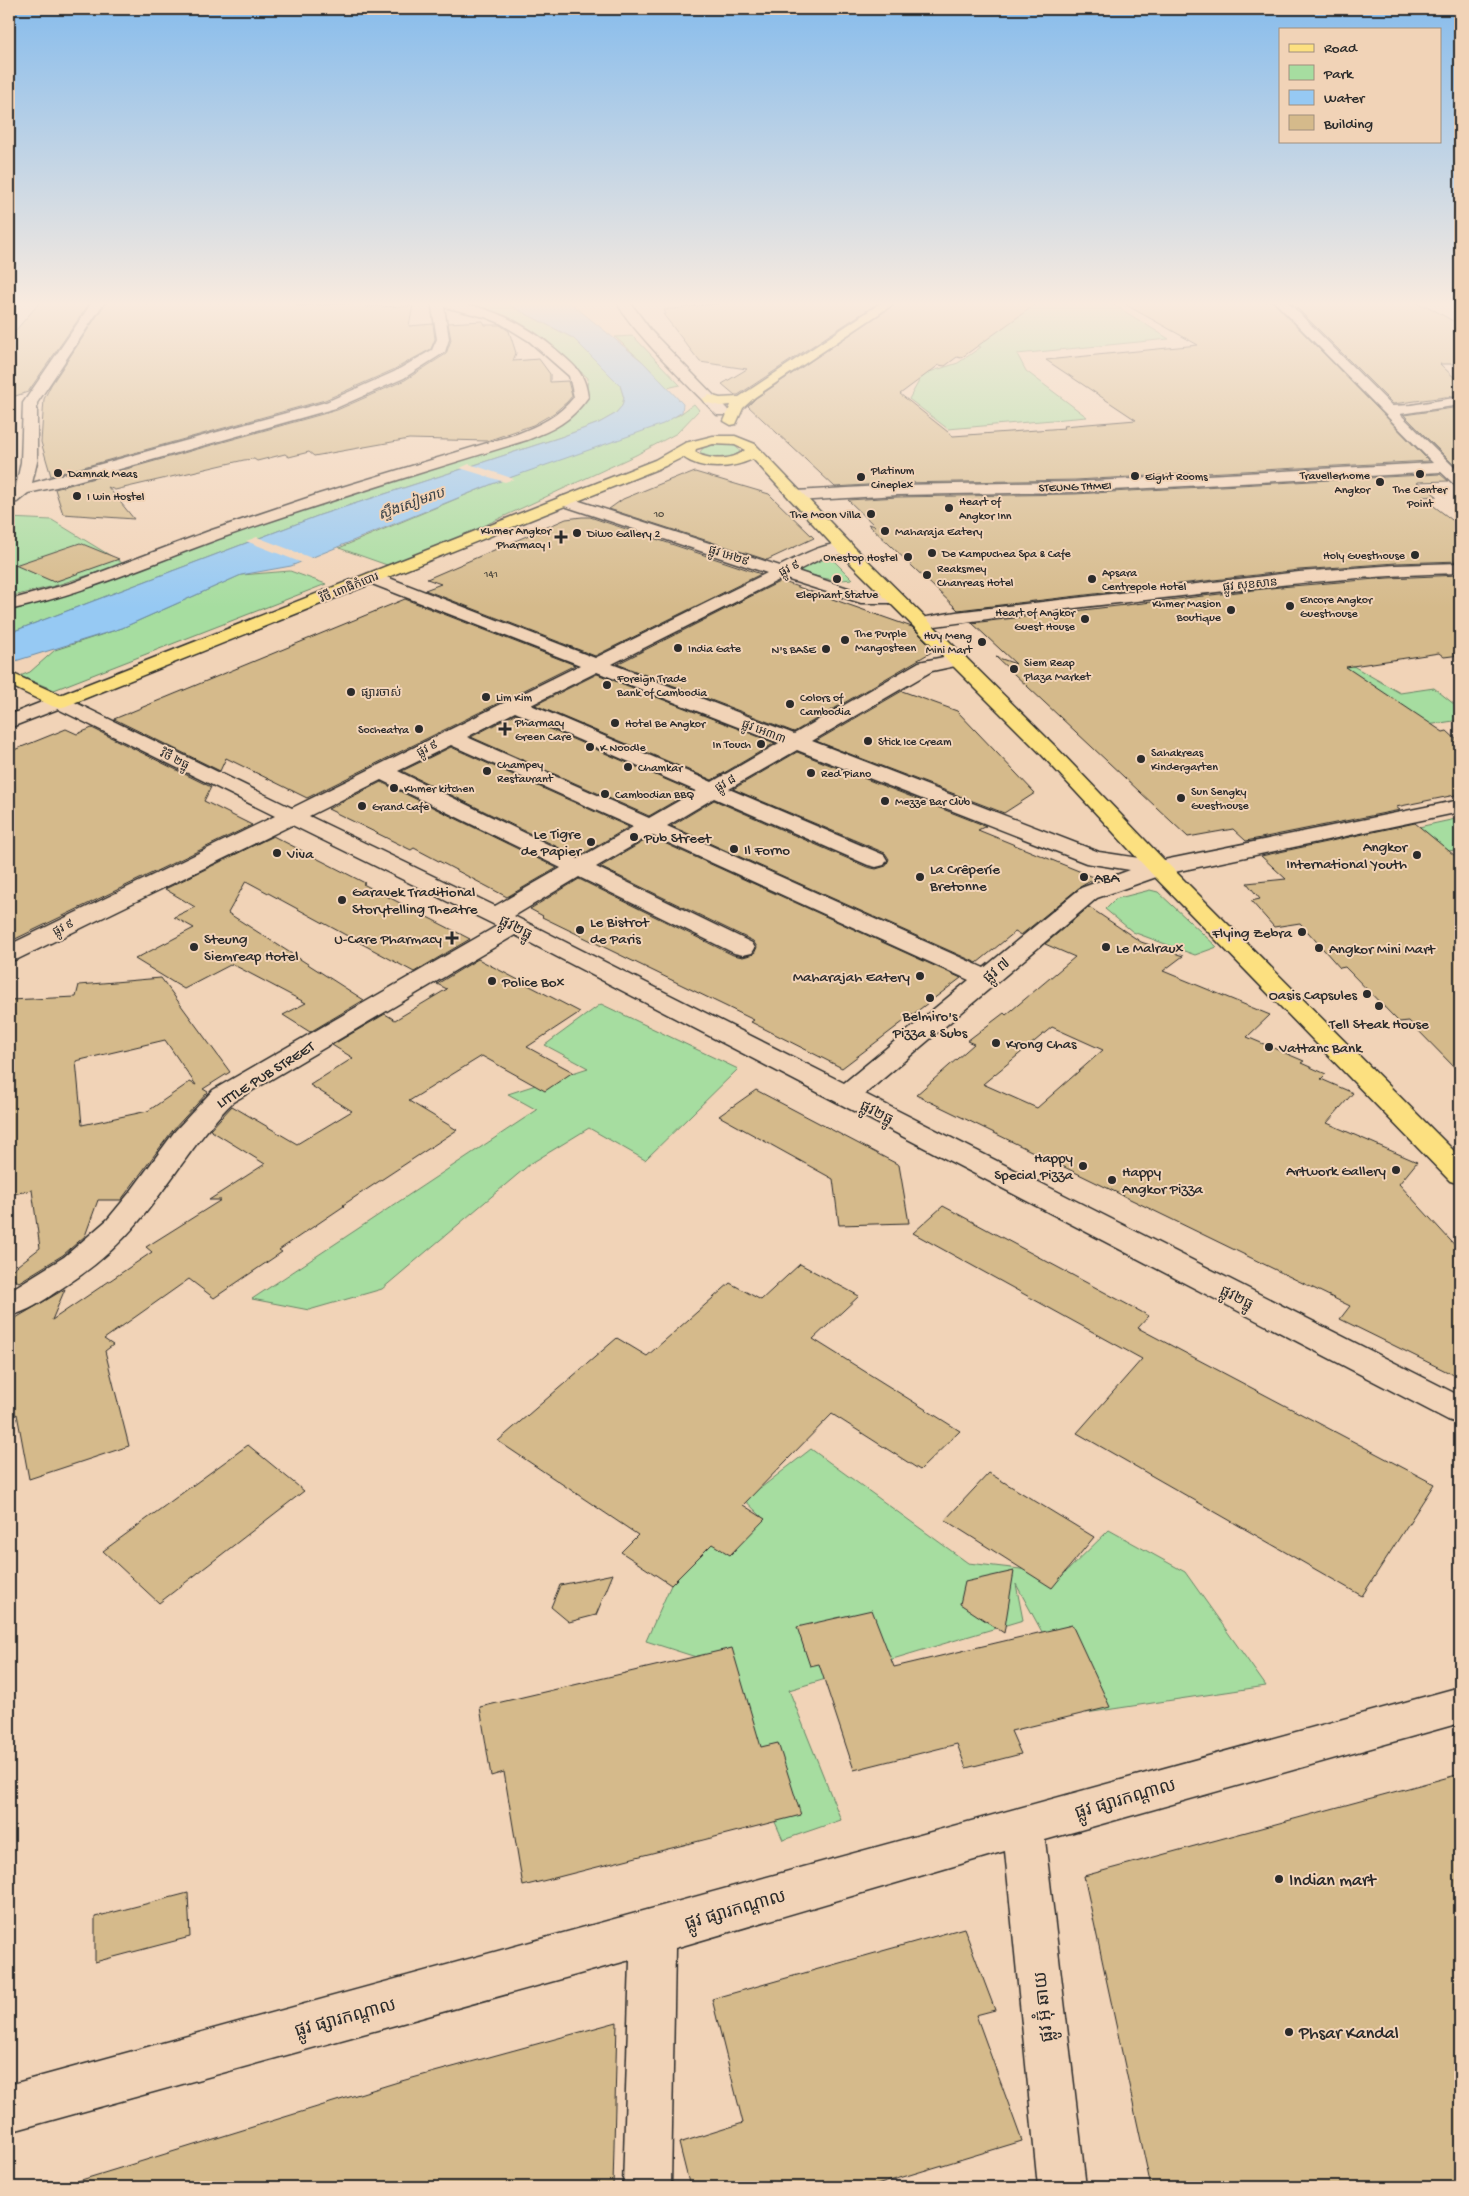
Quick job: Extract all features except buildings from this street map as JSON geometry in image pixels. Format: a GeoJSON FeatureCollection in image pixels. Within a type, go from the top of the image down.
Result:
{"type":"FeatureCollection","features":[{"type":"Feature","properties":{"kind":"main road"},"geometry":{"type":"LineString","coordinates":[[719,420],[732,403]]}},
{"type":"Feature","properties":{"kind":"main road"},"geometry":{"type":"LineString","coordinates":[[740,403],[691,446],[690,456],[780,480]]}},
{"type":"Feature","properties":{"kind":"main road"},"geometry":{"type":"LineString","coordinates":[[719,420],[751,448],[895,599],[1047,749],[1159,868],[1460,1174]]}},
{"type":"Feature","properties":{"kind":"main road"},"geometry":{"type":"LineString","coordinates":[[691,446],[723,440],[751,448]]}},
{"type":"Feature","properties":{"kind":"main road","name":"វិថី ពោធិកំបោរ"},"geometry":{"type":"LineString","coordinates":[[59,702],[564,501],[660,462],[691,446]]}},
{"type":"Feature","properties":{"kind":"main road"},"geometry":{"type":"LineString","coordinates":[[660,462],[743,459],[750,456],[751,448]]}},
{"type":"Feature","properties":{"kind":"main road"},"geometry":{"type":"LineString","coordinates":[[9,678],[59,702]]}},
{"type":"Feature","properties":{"kind":"street"},"geometry":{"type":"LineString","coordinates":[[23,403],[30,462],[23,489]]}},
{"type":"Feature","properties":{"kind":"street"},"geometry":{"type":"LineString","coordinates":[[9,500],[23,489],[50,484],[334,403]]}},
{"type":"Feature","properties":{"kind":"street"},"geometry":{"type":"LineString","coordinates":[[9,605],[78,587],[215,535],[325,497],[522,438],[568,414],[576,403]]}},
{"type":"Feature","properties":{"kind":"street"},"geometry":{"type":"LineString","coordinates":[[710,403],[719,420]]}},
{"type":"Feature","properties":{"kind":"street"},"geometry":{"type":"LineString","coordinates":[[1382,403],[1460,482]]}},
{"type":"Feature","properties":{"kind":"street"},"geometry":{"type":"LineString","coordinates":[[1388,410],[1411,409],[1445,403]]}},
{"type":"Feature","properties":{"kind":"street","name":"STEUNG THMEI"},"geometry":{"type":"LineString","coordinates":[[796,496],[898,490],[1075,487],[1444,467]]}},
{"type":"Feature","properties":{"kind":"street","name":"ផ្លូវ អេ២៩"},"geometry":{"type":"LineString","coordinates":[[564,501],[861,598],[895,599]]}},
{"type":"Feature","properties":{"kind":"street","name":"ផ្លូវ ៩"},"geometry":{"type":"LineString","coordinates":[[9,954],[292,816],[820,552],[846,549]]}},
{"type":"Feature","properties":{"kind":"street","name":"ផ្លូវ សុខសាន"},"geometry":{"type":"LineString","coordinates":[[921,623],[1000,610],[1242,584],[1404,568],[1460,568]]}},
{"type":"Feature","properties":{"kind":"street","name":"ផ្លូវ អេ៣៣"},"geometry":{"type":"LineString","coordinates":[[373,578],[1094,858],[1159,868]]}},
{"type":"Feature","properties":{"kind":"street","name":"ផ្លូវ ៨"},"geometry":{"type":"LineString","coordinates":[[505,921],[580,868],[926,666],[958,660]]}},
{"type":"Feature","properties":{"kind":"street","name":"វិថី ពោធិកំបោរ"},"geometry":{"type":"LineString","coordinates":[[9,722],[59,702]]}},
{"type":"Feature","properties":{"kind":"street","name":"វិថី ២ធ្នូ"},"geometry":{"type":"LineString","coordinates":[[59,702],[292,816]]}},
{"type":"Feature","properties":{"kind":"street"},"geometry":{"type":"LineString","coordinates":[[515,704],[712,791],[876,860]]}},
{"type":"Feature","properties":{"kind":"street"},"geometry":{"type":"LineString","coordinates":[[450,737],[986,978]]}},
{"type":"Feature","properties":{"kind":"street"},"geometry":{"type":"LineString","coordinates":[[380,771],[743,948]]}},
{"type":"Feature","properties":{"kind":"street"},"geometry":{"type":"LineString","coordinates":[[1159,868],[1460,806]]}},
{"type":"Feature","properties":{"kind":"street","name":"ផ្លូវ២ធ្នូ"},"geometry":{"type":"LineString","coordinates":[[292,816],[505,921],[1460,1411]]}},
{"type":"Feature","properties":{"kind":"street","name":"ផ្លូវ ៧"},"geometry":{"type":"LineString","coordinates":[[846,1096],[1089,893],[1159,868]]}},
{"type":"Feature","properties":{"kind":"street","name":"LITTLE PUB STREET"},"geometry":{"type":"LineString","coordinates":[[9,1305],[38,1290],[80,1262],[107,1238],[130,1212],[199,1118],[223,1096],[505,921]]}},
{"type":"Feature","properties":{"kind":"street","name":"ផ្លូវ ផ្សារកណ្តាល"},"geometry":{"type":"LineString","coordinates":[[9,2109],[652,1932],[1023,1826],[1460,1705]]}},
{"type":"Feature","properties":{"kind":"street","name":"ផ្លូវ អ៊ុំ ឆាយ"},"geometry":{"type":"LineString","coordinates":[[1023,1826],[1062,2187]]}},
{"type":"Feature","properties":{"kind":"street"},"geometry":{"type":"LineString","coordinates":[[647,2187],[652,1932]]}},
{"type":"Feature","properties":{"kind":"green space"},"geometry":{"type":"Polygon","coordinates":[[[581,403],[623,403],[615,414],[599,423],[320,515],[9,633],[9,606],[122,574],[214,537],[543,432],[569,417],[581,403]]]}},
{"type":"Feature","properties":{"kind":"green space"},"geometry":{"type":"Polygon","coordinates":[[[915,403],[1069,403],[1087,417],[948,429],[915,403]]]}},
{"type":"Feature","properties":{"kind":"green space"},"geometry":{"type":"Polygon","coordinates":[[[694,404],[699,410],[677,433],[636,455],[453,540],[387,565],[339,548],[492,484],[679,415],[694,404]]]}},
{"type":"Feature","properties":{"kind":"green space"},"geometry":{"type":"Polygon","coordinates":[[[720,444],[734,446],[740,452],[725,458],[714,458],[700,452],[704,447],[720,444]]]}},
{"type":"Feature","properties":{"kind":"green space"},"geometry":{"type":"Polygon","coordinates":[[[9,518],[52,520],[124,564],[54,586],[9,597],[9,518]]]}},
{"type":"Feature","properties":{"kind":"green space"},"geometry":{"type":"Polygon","coordinates":[[[830,557],[852,579],[837,580],[824,578],[797,570],[830,557]]]}},
{"type":"Feature","properties":{"kind":"green space"},"geometry":{"type":"Polygon","coordinates":[[[290,571],[326,584],[54,690],[20,676],[30,672],[55,650],[122,628],[241,575],[290,571]]]}},
{"type":"Feature","properties":{"kind":"green space"},"geometry":{"type":"Polygon","coordinates":[[[1348,663],[1400,693],[1434,688],[1460,709],[1460,720],[1375,733],[1305,667],[1348,663]]]}},
{"type":"Feature","properties":{"kind":"green space"},"geometry":{"type":"Polygon","coordinates":[[[1460,818],[1460,849],[1449,851],[1414,828],[1460,818]]]}},
{"type":"Feature","properties":{"kind":"green space"},"geometry":{"type":"Polygon","coordinates":[[[1150,890],[1158,892],[1217,947],[1195,955],[1133,932],[1105,909],[1115,899],[1150,890]]]}},
{"type":"Feature","properties":{"kind":"green space"},"geometry":{"type":"Polygon","coordinates":[[[601,1004],[738,1069],[645,1160],[589,1128],[530,1164],[382,1289],[309,1310],[252,1299],[537,1110],[508,1094],[588,1068],[545,1045],[601,1004]]]}},
{"type":"Feature","properties":{"kind":"green space"},"geometry":{"type":"Polygon","coordinates":[[[811,1449],[968,1563],[1064,1574],[1109,1530],[1185,1572],[1266,1686],[1086,1713],[1016,1584],[1023,1620],[789,1690],[841,1820],[783,1840],[729,1719],[696,1657],[646,1641],[671,1585],[712,1544],[764,1519],[723,1479],[762,1487],[811,1449]]]}},
{"type":"Feature","properties":{"kind":"water","name":"ស្ទឹងសៀមរាប"},"geometry":{"type":"Polygon","coordinates":[[[623,403],[683,404],[682,412],[663,424],[492,484],[291,566],[241,575],[122,628],[9,663],[9,633],[320,515],[599,423],[615,414],[623,403]]]}},
{"type":"Feature","properties":{"kind":"pier"},"geometry":{"type":"Polygon","coordinates":[[[469,464],[514,479],[505,482],[460,468],[469,464]]]}},
{"type":"Feature","properties":{"kind":"pier"},"geometry":{"type":"Polygon","coordinates":[[[257,537],[316,560],[305,564],[246,541],[257,537]]]}},
{"type":"Feature","properties":{"kind":"place","name":"Damnak Meas"},"geometry":{"type":"Point","coordinates":[58,473]}},
{"type":"Feature","properties":{"kind":"place","name":"The Center Point"},"geometry":{"type":"Point","coordinates":[1420,474]}},
{"type":"Feature","properties":{"kind":"place","name":"Eight Rooms"},"geometry":{"type":"Point","coordinates":[1135,476]}},
{"type":"Feature","properties":{"kind":"place","name":"Platinum Cineplex"},"geometry":{"type":"Point","coordinates":[861,477]}},
{"type":"Feature","properties":{"kind":"place","name":"Travellerhome Angkor"},"geometry":{"type":"Point","coordinates":[1380,482]}},
{"type":"Feature","properties":{"kind":"place","name":"I win Hostel"},"geometry":{"type":"Point","coordinates":[77,496]}},
{"type":"Feature","properties":{"kind":"place","name":"Heart of Angkor Inn"},"geometry":{"type":"Point","coordinates":[949,508]}},
{"type":"Feature","properties":{"kind":"place","name":"The Moon Villa"},"geometry":{"type":"Point","coordinates":[871,514]}},
{"type":"Feature","properties":{"kind":"place","name":"Maharaja Eatery"},"geometry":{"type":"Point","coordinates":[885,531]}},
{"type":"Feature","properties":{"kind":"place","name":"Diwo Gallery 2"},"geometry":{"type":"Point","coordinates":[577,533]}},
{"type":"Feature","properties":{"kind":"place","name":"Khmer Angkor Pharmacy I"},"geometry":{"type":"Point","coordinates":[561,537]}},
{"type":"Feature","properties":{"kind":"place","name":"De Kampuchea Spa & Cafe"},"geometry":{"type":"Point","coordinates":[932,553]}},
{"type":"Feature","properties":{"kind":"place","name":"Holy Guesthouse"},"geometry":{"type":"Point","coordinates":[1415,555]}},
{"type":"Feature","properties":{"kind":"place","name":"Onestop Hostel"},"geometry":{"type":"Point","coordinates":[908,557]}},
{"type":"Feature","properties":{"kind":"place","name":"Reaksmey Chanreas Hotel"},"geometry":{"type":"Point","coordinates":[927,575]}},
{"type":"Feature","properties":{"kind":"place","name":"Elephant Statue"},"geometry":{"type":"Point","coordinates":[837,579]}},
{"type":"Feature","properties":{"kind":"place","name":"Apsara Centrepole Hotel"},"geometry":{"type":"Point","coordinates":[1092,579]}},
{"type":"Feature","properties":{"kind":"place","name":"Encore Angkor Guesthouse"},"geometry":{"type":"Point","coordinates":[1290,606]}},
{"type":"Feature","properties":{"kind":"place","name":"Khmer Masion Boutique"},"geometry":{"type":"Point","coordinates":[1231,610]}},
{"type":"Feature","properties":{"kind":"place","name":"Heart of Angkor Guest House"},"geometry":{"type":"Point","coordinates":[1085,619]}},
{"type":"Feature","properties":{"kind":"place","name":"The Purple Mangosteen"},"geometry":{"type":"Point","coordinates":[845,640]}},
{"type":"Feature","properties":{"kind":"place","name":"Huy Meng Mini Mart"},"geometry":{"type":"Point","coordinates":[982,642]}},
{"type":"Feature","properties":{"kind":"place","name":"India Gate"},"geometry":{"type":"Point","coordinates":[678,648]}},
{"type":"Feature","properties":{"kind":"place","name":"N's BASE"},"geometry":{"type":"Point","coordinates":[826,649]}},
{"type":"Feature","properties":{"kind":"place","name":"Siem Reap Plaza Market"},"geometry":{"type":"Point","coordinates":[1014,669]}},
{"type":"Feature","properties":{"kind":"place","name":"Foreign Trade Bank of Cambodia"},"geometry":{"type":"Point","coordinates":[607,685]}},
{"type":"Feature","properties":{"kind":"place","name":"ផ្សារចាស់"},"geometry":{"type":"Point","coordinates":[351,692]}},
{"type":"Feature","properties":{"kind":"place","name":"Lim Kim"},"geometry":{"type":"Point","coordinates":[486,697]}},
{"type":"Feature","properties":{"kind":"place","name":"Colors of Cambodia"},"geometry":{"type":"Point","coordinates":[790,704]}},
{"type":"Feature","properties":{"kind":"place","name":"Hotel Be Angkor"},"geometry":{"type":"Point","coordinates":[615,723]}},
{"type":"Feature","properties":{"kind":"place","name":"Socheatra"},"geometry":{"type":"Point","coordinates":[419,729]}},
{"type":"Feature","properties":{"kind":"place","name":"Pharmacy Green Care"},"geometry":{"type":"Point","coordinates":[505,729]}},
{"type":"Feature","properties":{"kind":"place","name":"Stick Ice Cream"},"geometry":{"type":"Point","coordinates":[868,741]}},
{"type":"Feature","properties":{"kind":"place","name":"In Touch"},"geometry":{"type":"Point","coordinates":[761,744]}},
{"type":"Feature","properties":{"kind":"place","name":"K Noodle"},"geometry":{"type":"Point","coordinates":[590,747]}},
{"type":"Feature","properties":{"kind":"place","name":"Sahakreas Kindergarten"},"geometry":{"type":"Point","coordinates":[1141,759]}},
{"type":"Feature","properties":{"kind":"place","name":"Chamkar"},"geometry":{"type":"Point","coordinates":[628,767]}},
{"type":"Feature","properties":{"kind":"place","name":"Champey Restaurant"},"geometry":{"type":"Point","coordinates":[487,771]}},
{"type":"Feature","properties":{"kind":"place","name":"Red Piano"},"geometry":{"type":"Point","coordinates":[811,773]}},
{"type":"Feature","properties":{"kind":"place","name":"Khmer kitchen"},"geometry":{"type":"Point","coordinates":[394,788]}},
{"type":"Feature","properties":{"kind":"place","name":"Cambodian BBQ"},"geometry":{"type":"Point","coordinates":[605,794]}},
{"type":"Feature","properties":{"kind":"place","name":"Sun Sengky Guesthouse"},"geometry":{"type":"Point","coordinates":[1181,798]}},
{"type":"Feature","properties":{"kind":"place","name":"Mezze Bar Club"},"geometry":{"type":"Point","coordinates":[885,801]}},
{"type":"Feature","properties":{"kind":"place","name":"Grand Cafe"},"geometry":{"type":"Point","coordinates":[362,806]}},
{"type":"Feature","properties":{"kind":"place","name":"Pub Street"},"geometry":{"type":"Point","coordinates":[634,837]}},
{"type":"Feature","properties":{"kind":"place","name":"Le Tigre de Papier"},"geometry":{"type":"Point","coordinates":[591,842]}},
{"type":"Feature","properties":{"kind":"place","name":"Il Forno"},"geometry":{"type":"Point","coordinates":[734,849]}},
{"type":"Feature","properties":{"kind":"place","name":"Viva"},"geometry":{"type":"Point","coordinates":[277,853]}},
{"type":"Feature","properties":{"kind":"place","name":"Angkor International Youth"},"geometry":{"type":"Point","coordinates":[1417,855]}},
{"type":"Feature","properties":{"kind":"place","name":"La Crêperíe Bretonne"},"geometry":{"type":"Point","coordinates":[920,877]}},
{"type":"Feature","properties":{"kind":"place","name":"ABA"},"geometry":{"type":"Point","coordinates":[1084,877]}},
{"type":"Feature","properties":{"kind":"place","name":"Garavek Traditional Storytelling Theatre"},"geometry":{"type":"Point","coordinates":[342,900]}},
{"type":"Feature","properties":{"kind":"place","name":"Le Bistrot de Paris"},"geometry":{"type":"Point","coordinates":[580,930]}},
{"type":"Feature","properties":{"kind":"place","name":"Flying Zebra"},"geometry":{"type":"Point","coordinates":[1302,932]}},
{"type":"Feature","properties":{"kind":"place","name":"U-Care Pharmacy"},"geometry":{"type":"Point","coordinates":[452,938]}},
{"type":"Feature","properties":{"kind":"place","name":"Steung Siemreap Hotel"},"geometry":{"type":"Point","coordinates":[194,947]}},
{"type":"Feature","properties":{"kind":"place","name":"Le Malraux"},"geometry":{"type":"Point","coordinates":[1106,947]}},
{"type":"Feature","properties":{"kind":"place","name":"Angkor Mini Mart"},"geometry":{"type":"Point","coordinates":[1319,948]}},
{"type":"Feature","properties":{"kind":"place","name":"Maharajah Eatery"},"geometry":{"type":"Point","coordinates":[920,976]}},
{"type":"Feature","properties":{"kind":"place","name":"Police Box"},"geometry":{"type":"Point","coordinates":[492,981]}},
{"type":"Feature","properties":{"kind":"place","name":"Oasis Capsules"},"geometry":{"type":"Point","coordinates":[1367,994]}},
{"type":"Feature","properties":{"kind":"place","name":"Belmiro's Pizza & Subs"},"geometry":{"type":"Point","coordinates":[930,998]}},
{"type":"Feature","properties":{"kind":"place","name":"Tell Steak House"},"geometry":{"type":"Point","coordinates":[1379,1006]}},
{"type":"Feature","properties":{"kind":"place","name":"Krong Chas"},"geometry":{"type":"Point","coordinates":[996,1043]}},
{"type":"Feature","properties":{"kind":"place","name":"Vattanc Bank"},"geometry":{"type":"Point","coordinates":[1269,1047]}},
{"type":"Feature","properties":{"kind":"place","name":"Happy Special Pizza"},"geometry":{"type":"Point","coordinates":[1083,1166]}},
{"type":"Feature","properties":{"kind":"place","name":"Artwork Gallery"},"geometry":{"type":"Point","coordinates":[1396,1170]}},
{"type":"Feature","properties":{"kind":"place","name":"Happy Angkor Pizza"},"geometry":{"type":"Point","coordinates":[1112,1180]}},
{"type":"Feature","properties":{"kind":"place","name":"Indian mart"},"geometry":{"type":"Point","coordinates":[1279,1879]}},
{"type":"Feature","properties":{"kind":"place","name":"Phsar Kandal"},"geometry":{"type":"Point","coordinates":[1289,2032]}}]}
